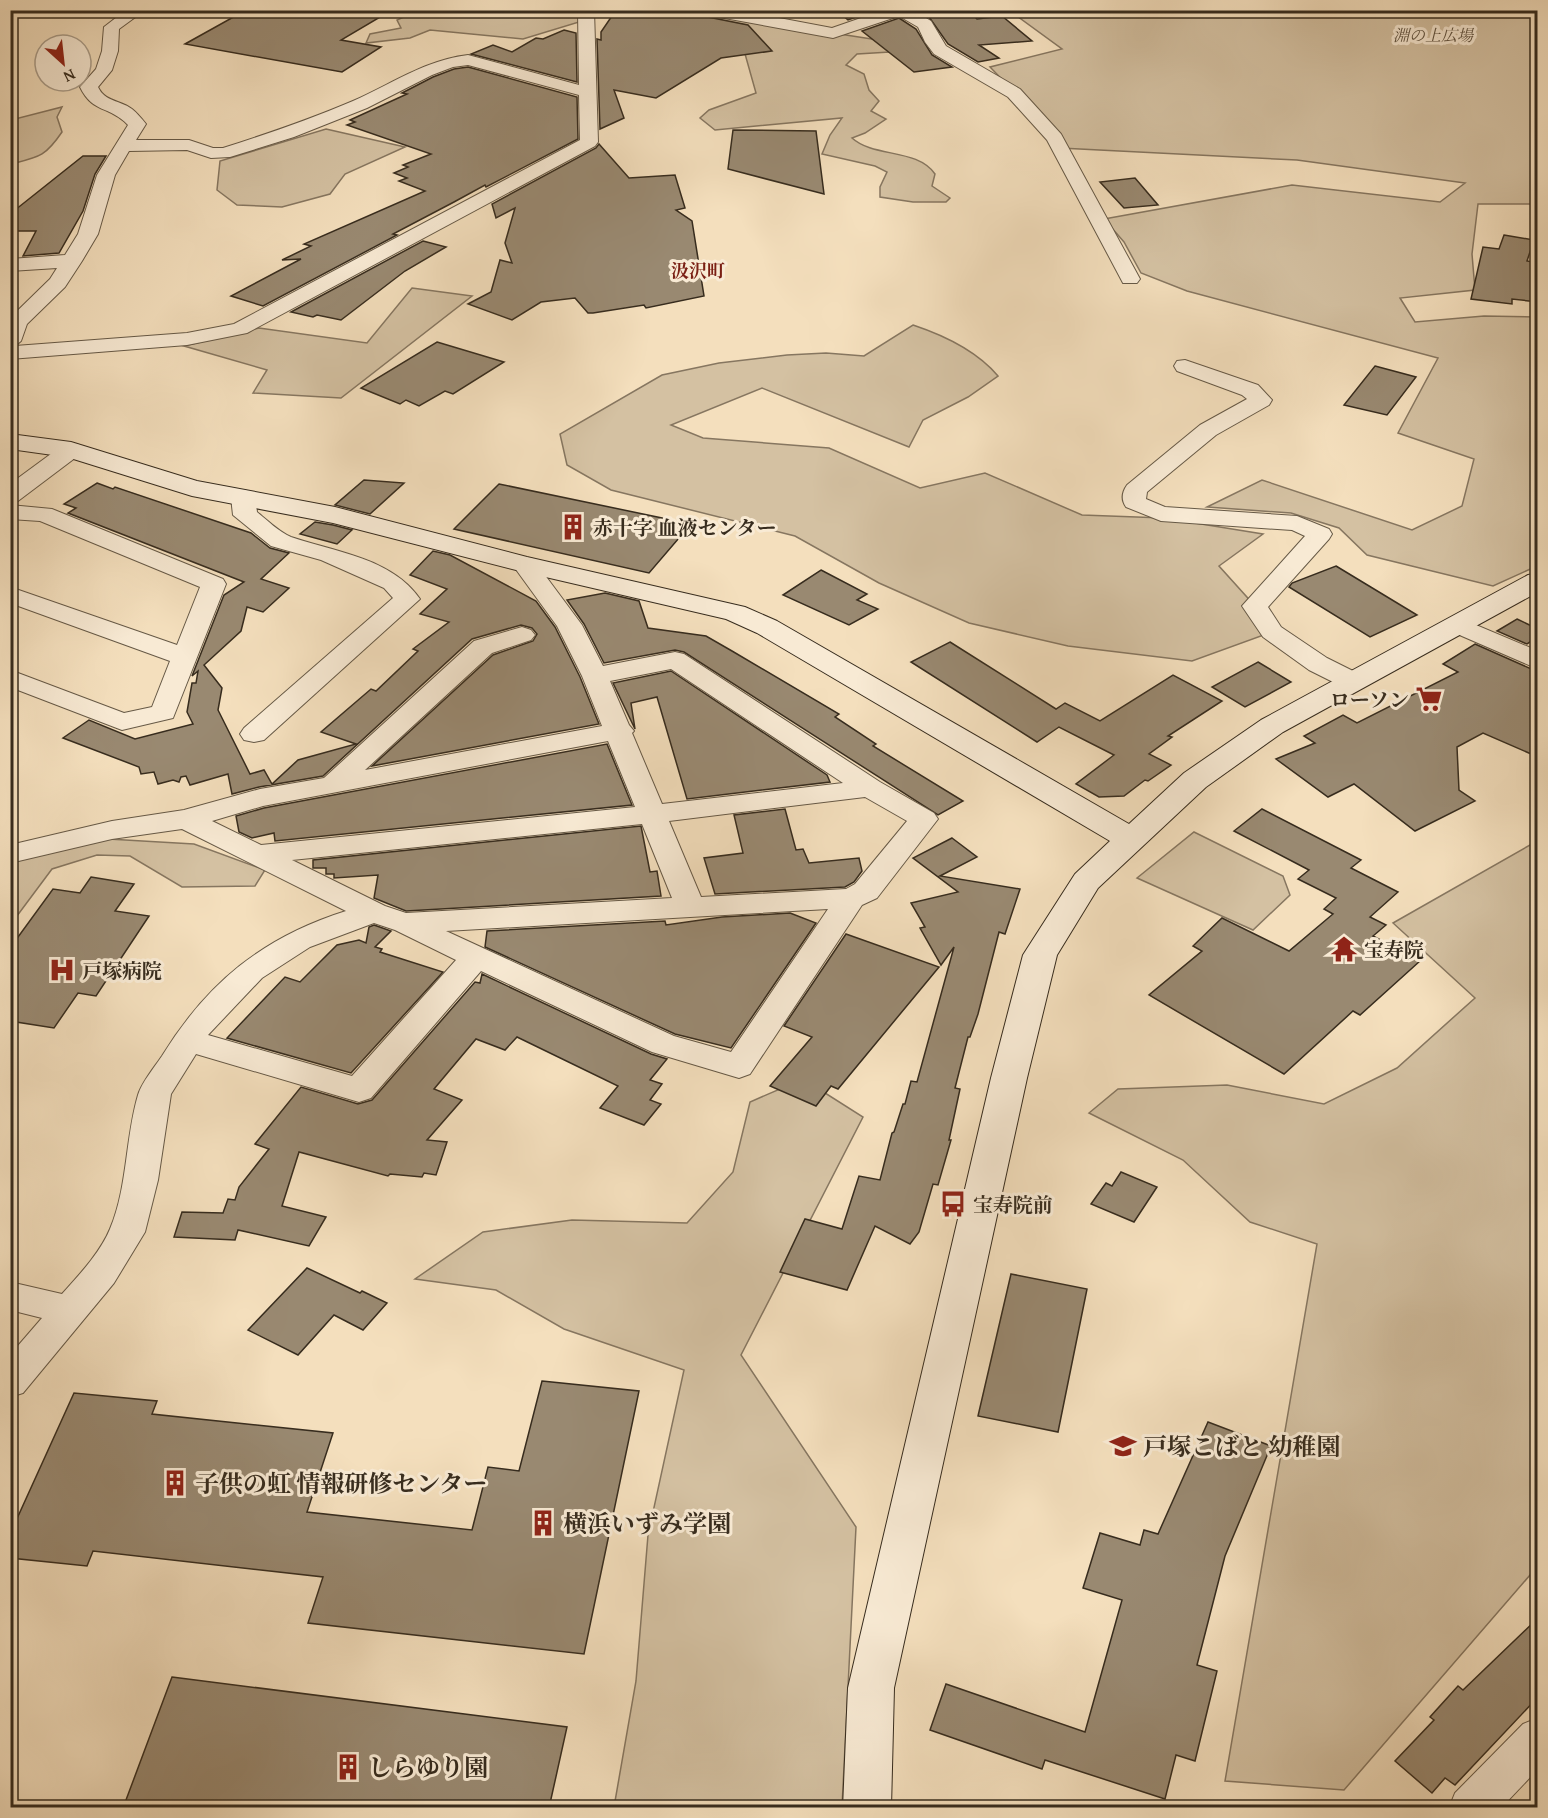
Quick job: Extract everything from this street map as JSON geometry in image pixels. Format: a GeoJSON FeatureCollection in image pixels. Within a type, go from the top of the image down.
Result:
{"type":"FeatureCollection","features":[{"type":"Feature","properties":{"kind":"street"},"geometry":{"type":"LineString","coordinates":[[10,341],[18,322],[58,283],[88,234],[106,175],[137,124],[125,112],[95,99],[89,87],[104,70],[110,51],[112,27],[137,10]]}},
{"type":"Feature","properties":{"kind":"street"},"geometry":{"type":"LineString","coordinates":[[10,353],[187,339],[240,329],[589,142],[586,10]]}},
{"type":"Feature","properties":{"kind":"street"},"geometry":{"type":"LineString","coordinates":[[708,10],[833,33],[901,10],[925,24],[933,42],[940,50],[994,81],[1025,103],[1055,138],[1130,279]]}},
{"type":"Feature","properties":{"kind":"street"},"geometry":{"type":"LineString","coordinates":[[125,146],[189,145],[212,153],[224,153],[288,134],[361,104],[426,71],[450,62],[468,60],[587,92]]}},
{"type":"Feature","properties":{"kind":"street"},"geometry":{"type":"LineString","coordinates":[[10,265],[72,261]]}},
{"type":"Feature","properties":{"kind":"street"},"geometry":{"type":"LineString","coordinates":[[1185,366],[1250,390],[1261,400],[1208,430],[1135,490],[1134,502],[1161,514],[1297,523],[1320,534],[1255,606],[1272,632],[1318,664],[1352,681]]}},
{"type":"Feature","properties":{"kind":"street"},"geometry":{"type":"LineString","coordinates":[[10,441],[70,450],[192,488],[335,515],[524,564],[735,613],[767,627],[1131,838]]}},
{"type":"Feature","properties":{"kind":"street"},"geometry":{"type":"LineString","coordinates":[[10,496],[70,450]]}},
{"type":"Feature","properties":{"kind":"street"},"geometry":{"type":"LineString","coordinates":[[243,497],[245,515],[280,541],[330,555],[393,583],[407,599],[255,734]]}},
{"type":"Feature","properties":{"kind":"street"},"geometry":{"type":"LineString","coordinates":[[10,512],[44,514],[214,584],[163,712],[122,722],[10,678]]}},
{"type":"Feature","properties":{"kind":"street"},"geometry":{"type":"LineString","coordinates":[[524,564],[568,625],[595,676],[620,731],[651,814],[690,906]]}},
{"type":"Feature","properties":{"kind":"street"},"geometry":{"type":"LineString","coordinates":[[867,1808],[871,1688],[1009,1078],[1040,955],[1086,881],[1195,780],[1272,726],[1538,581]]}},
{"type":"Feature","properties":{"kind":"street"},"geometry":{"type":"LineString","coordinates":[[10,594],[184,657]]}},
{"type":"Feature","properties":{"kind":"street"},"geometry":{"type":"LineString","coordinates":[[1457,625],[1538,661]]}},
{"type":"Feature","properties":{"kind":"street"},"geometry":{"type":"LineString","coordinates":[[334,783],[483,647],[522,635]]}},
{"type":"Feature","properties":{"kind":"street"},"geometry":{"type":"LineString","coordinates":[[405,923],[851,898],[866,891],[924,819],[870,788],[675,660],[595,676]]}},
{"type":"Feature","properties":{"kind":"street"},"geometry":{"type":"LineString","coordinates":[[10,854],[112,830],[186,819],[260,798],[334,783],[620,731]]}},
{"type":"Feature","properties":{"kind":"street"},"geometry":{"type":"LineString","coordinates":[[260,854],[651,814],[870,788]]}},
{"type":"Feature","properties":{"kind":"street"},"geometry":{"type":"LineString","coordinates":[[186,819],[374,913],[405,923],[475,958],[663,1044],[739,1066],[851,898]]}},
{"type":"Feature","properties":{"kind":"street"},"geometry":{"type":"LineString","coordinates":[[10,1382],[101,1273],[127,1232],[141,1180],[155,1094],[194,1030],[251,971],[299,940],[374,913]]}},
{"type":"Feature","properties":{"kind":"street"},"geometry":{"type":"LineString","coordinates":[[188,1040],[358,1090],[475,958]]}},
{"type":"Feature","properties":{"kind":"street"},"geometry":{"type":"LineString","coordinates":[[10,1296],[71,1311]]}},
{"type":"Feature","properties":{"kind":"street"},"geometry":{"type":"LineString","coordinates":[[1471,1808],[1538,1738]]}},
{"type":"Feature","properties":{"kind":"green space"},"geometry":{"type":"Polygon","coordinates":[[[417,11],[578,11],[579,22],[523,39],[430,30],[410,38],[366,43],[370,34],[401,28],[397,20],[417,11]]]}},
{"type":"Feature","properties":{"kind":"green space"},"geometry":{"type":"Polygon","coordinates":[[[690,11],[708,11],[891,42],[926,42],[925,46],[890,52],[857,54],[846,65],[864,74],[869,90],[879,101],[871,111],[886,119],[865,133],[852,138],[872,148],[918,160],[935,174],[932,186],[950,198],[946,202],[913,202],[880,197],[880,187],[887,172],[875,166],[822,154],[830,135],[842,118],[715,130],[700,118],[709,110],[756,93],[740,36],[690,11]]]}},
{"type":"Feature","properties":{"kind":"green space","name":"淵の上広場"},"geometry":{"type":"Polygon","coordinates":[[[1010,11],[1537,11],[1537,204],[1478,204],[1472,254],[1475,290],[1400,298],[1415,322],[1484,316],[1537,317],[1537,566],[1493,586],[1367,555],[1339,528],[1291,513],[1207,507],[1262,480],[1412,530],[1462,506],[1474,459],[1398,433],[1438,358],[1187,291],[1141,273],[1124,242],[1104,219],[1292,185],[1440,202],[1465,183],[1297,160],[1060,148],[1025,103],[990,67],[1062,49],[1010,11]]]}},
{"type":"Feature","properties":{"kind":"green space"},"geometry":{"type":"Polygon","coordinates":[[[62,107],[57,117],[62,132],[51,147],[41,155],[11,164],[11,120],[62,107]]]}},
{"type":"Feature","properties":{"kind":"green space"},"geometry":{"type":"Polygon","coordinates":[[[326,129],[405,147],[345,174],[330,194],[282,207],[237,205],[217,190],[220,161],[326,129]]]}},
{"type":"Feature","properties":{"kind":"green space"},"geometry":{"type":"Polygon","coordinates":[[[412,288],[472,296],[341,398],[253,393],[267,370],[184,346],[259,328],[367,343],[412,288]]]}},
{"type":"Feature","properties":{"kind":"green space"},"geometry":{"type":"Polygon","coordinates":[[[913,325],[959,345],[980,359],[998,376],[968,397],[923,420],[909,447],[762,388],[671,425],[703,438],[829,448],[920,488],[985,473],[1082,515],[1164,518],[1263,534],[1219,566],[1255,606],[1272,632],[1192,661],[1068,646],[969,623],[879,583],[795,536],[611,490],[567,465],[560,434],[662,375],[719,363],[787,355],[826,353],[864,356],[913,325]]]}},
{"type":"Feature","properties":{"kind":"green space"},"geometry":{"type":"Polygon","coordinates":[[[1194,832],[1283,876],[1290,895],[1253,930],[1137,878],[1194,832]]]}},
{"type":"Feature","properties":{"kind":"green space"},"geometry":{"type":"Polygon","coordinates":[[[108,839],[194,844],[265,870],[255,886],[182,887],[130,856],[97,855],[52,869],[11,924],[11,852],[108,839]]]}},
{"type":"Feature","properties":{"kind":"green space"},"geometry":{"type":"Polygon","coordinates":[[[1537,841],[1537,1567],[1344,1790],[1225,1781],[1317,1244],[1250,1222],[1183,1160],[1089,1113],[1118,1089],[1227,1085],[1324,1104],[1397,1068],[1475,998],[1393,923],[1537,841]]]}},
{"type":"Feature","properties":{"kind":"green space"},"geometry":{"type":"Polygon","coordinates":[[[803,1079],[863,1117],[741,1355],[856,1527],[842,1807],[614,1807],[636,1681],[648,1535],[684,1370],[564,1329],[496,1290],[415,1279],[483,1232],[572,1220],[687,1223],[733,1172],[750,1102],[803,1079]]]}},
{"type":"Feature","properties":{"kind":"building"},"geometry":{"type":"Polygon","coordinates":[[[246,10],[392,10],[341,40],[381,47],[342,72],[185,44],[246,10]]]}},
{"type":"Feature","properties":{"kind":"building"},"geometry":{"type":"Polygon","coordinates":[[[616,10],[698,10],[708,17],[748,25],[772,51],[721,58],[656,98],[614,90],[624,118],[600,129],[597,39],[601,40],[601,32],[616,10]]]}},
{"type":"Feature","properties":{"kind":"building"},"geometry":{"type":"Polygon","coordinates":[[[836,10],[876,10],[848,20],[836,10]]]}},
{"type":"Feature","properties":{"kind":"building"},"geometry":{"type":"Polygon","coordinates":[[[949,14],[953,17],[973,15],[977,19],[1002,16],[1032,41],[979,45],[999,58],[978,62],[948,44],[929,17],[949,14]]]}},
{"type":"Feature","properties":{"kind":"building"},"geometry":{"type":"Polygon","coordinates":[[[899,18],[916,29],[932,55],[952,67],[914,72],[862,31],[899,18]]]}},
{"type":"Feature","properties":{"kind":"building"},"geometry":{"type":"Polygon","coordinates":[[[564,30],[576,33],[577,82],[471,54],[493,45],[512,52],[536,38],[543,39],[564,30]]]}},
{"type":"Feature","properties":{"kind":"building"},"geometry":{"type":"Polygon","coordinates":[[[468,67],[577,97],[578,139],[486,187],[485,185],[263,306],[231,296],[301,259],[282,260],[311,246],[304,244],[425,191],[399,181],[407,178],[394,173],[408,167],[403,165],[431,154],[347,125],[355,122],[350,120],[407,94],[402,93],[433,77],[454,69],[468,67]]]}},
{"type":"Feature","properties":{"kind":"building"},"geometry":{"type":"Polygon","coordinates":[[[733,130],[816,131],[824,194],[728,169],[733,130]]]}},
{"type":"Feature","properties":{"kind":"building"},"geometry":{"type":"Polygon","coordinates":[[[599,144],[629,178],[675,175],[685,208],[676,210],[692,221],[704,296],[646,308],[644,305],[593,313],[588,313],[575,298],[541,302],[512,320],[468,304],[491,292],[500,260],[512,263],[505,243],[515,208],[496,218],[492,204],[596,148],[599,144]]]}},
{"type":"Feature","properties":{"kind":"building"},"geometry":{"type":"Polygon","coordinates":[[[83,156],[106,156],[95,174],[83,211],[59,253],[23,256],[36,231],[10,231],[10,214],[83,156]]]}},
{"type":"Feature","properties":{"kind":"building"},"geometry":{"type":"Polygon","coordinates":[[[1135,178],[1158,205],[1124,208],[1100,182],[1135,178]]]}},
{"type":"Feature","properties":{"kind":"building"},"geometry":{"type":"Polygon","coordinates":[[[1504,235],[1534,240],[1527,261],[1538,263],[1538,302],[1512,299],[1512,304],[1471,299],[1483,247],[1499,249],[1504,235]]]}},
{"type":"Feature","properties":{"kind":"building"},"geometry":{"type":"Polygon","coordinates":[[[423,241],[446,247],[405,271],[341,320],[291,312],[423,241]]]}},
{"type":"Feature","properties":{"kind":"building"},"geometry":{"type":"Polygon","coordinates":[[[437,342],[504,362],[453,394],[445,391],[419,406],[406,400],[400,404],[361,388],[437,342]]]}},
{"type":"Feature","properties":{"kind":"building"},"geometry":{"type":"Polygon","coordinates":[[[1375,366],[1416,377],[1387,415],[1344,405],[1375,366]]]}},
{"type":"Feature","properties":{"kind":"building"},"geometry":{"type":"Polygon","coordinates":[[[364,480],[404,483],[370,514],[335,505],[364,480]]]}},
{"type":"Feature","properties":{"kind":"building"},"geometry":{"type":"Polygon","coordinates":[[[97,483],[251,533],[270,548],[289,553],[261,579],[289,588],[263,612],[247,607],[241,631],[204,665],[222,688],[218,710],[250,774],[264,770],[272,784],[298,760],[356,744],[321,732],[371,689],[376,691],[418,651],[413,649],[449,622],[420,614],[447,589],[410,575],[433,551],[450,555],[536,601],[555,627],[580,677],[599,724],[372,766],[493,655],[533,641],[537,634],[532,628],[521,625],[472,639],[323,776],[232,794],[228,774],[190,785],[186,776],[181,777],[179,782],[173,780],[158,784],[154,772],[141,774],[139,767],[63,738],[89,720],[135,739],[193,724],[187,712],[192,683],[196,683],[198,671],[192,676],[224,595],[244,582],[68,513],[76,508],[64,504],[97,483]]]}},
{"type":"Feature","properties":{"kind":"building","name":"赤十字 血液センター"},"geometry":{"type":"Polygon","coordinates":[[[499,484],[691,524],[649,573],[454,529],[499,484]]]}},
{"type":"Feature","properties":{"kind":"building"},"geometry":{"type":"Polygon","coordinates":[[[315,522],[352,530],[337,544],[300,534],[315,522]]]}},
{"type":"Feature","properties":{"kind":"building"},"geometry":{"type":"Polygon","coordinates":[[[1336,566],[1417,615],[1370,637],[1289,587],[1292,583],[1336,566]]]}},
{"type":"Feature","properties":{"kind":"building"},"geometry":{"type":"Polygon","coordinates":[[[821,570],[867,594],[857,600],[878,609],[849,625],[783,595],[821,570]]]}},
{"type":"Feature","properties":{"kind":"building"},"geometry":{"type":"Polygon","coordinates":[[[605,593],[639,601],[648,628],[706,636],[732,651],[839,714],[835,717],[876,744],[873,746],[963,801],[938,815],[684,652],[675,650],[604,663],[584,624],[567,600],[605,593]]]}},
{"type":"Feature","properties":{"kind":"building"},"geometry":{"type":"Polygon","coordinates":[[[1517,619],[1538,629],[1538,637],[1527,644],[1497,631],[1517,619]]]}},
{"type":"Feature","properties":{"kind":"building"},"geometry":{"type":"Polygon","coordinates":[[[950,642],[1056,709],[1065,703],[1100,721],[1173,675],[1222,701],[1168,736],[1172,737],[1149,754],[1171,765],[1124,796],[1099,797],[1076,784],[1114,755],[1059,727],[1037,742],[911,662],[950,642]]]}},
{"type":"Feature","properties":{"kind":"building"},"geometry":{"type":"Polygon","coordinates":[[[1475,644],[1538,672],[1538,757],[1483,733],[1457,747],[1459,790],[1475,801],[1415,831],[1354,784],[1328,797],[1276,759],[1315,743],[1304,736],[1343,715],[1357,723],[1458,672],[1443,664],[1475,644]]]}},
{"type":"Feature","properties":{"kind":"building"},"geometry":{"type":"Polygon","coordinates":[[[1258,662],[1291,682],[1245,707],[1212,687],[1258,662]]]}},
{"type":"Feature","properties":{"kind":"building"},"geometry":{"type":"Polygon","coordinates":[[[671,671],[827,775],[830,782],[687,799],[657,697],[631,703],[635,729],[613,683],[671,671]]]}},
{"type":"Feature","properties":{"kind":"building"},"geometry":{"type":"Polygon","coordinates":[[[607,744],[632,805],[275,841],[274,833],[252,838],[239,832],[236,816],[264,808],[607,744]]]}},
{"type":"Feature","properties":{"kind":"building"},"geometry":{"type":"Polygon","coordinates":[[[785,809],[796,850],[803,849],[809,863],[859,858],[862,871],[854,882],[845,887],[715,894],[704,858],[743,853],[734,815],[785,809]]]}},
{"type":"Feature","properties":{"kind":"building","name":"宝寿院"},"geometry":{"type":"Polygon","coordinates":[[[1262,809],[1361,860],[1351,868],[1398,892],[1370,917],[1386,925],[1373,936],[1420,961],[1360,1015],[1353,1011],[1284,1074],[1149,995],[1202,951],[1193,946],[1222,918],[1289,951],[1333,914],[1324,909],[1336,898],[1298,879],[1309,870],[1234,831],[1262,809]]]}},
{"type":"Feature","properties":{"kind":"building"},"geometry":{"type":"Polygon","coordinates":[[[641,826],[650,872],[657,871],[661,896],[406,911],[374,898],[378,875],[334,878],[334,874],[326,874],[326,868],[313,868],[313,860],[641,826]]]}},
{"type":"Feature","properties":{"kind":"building"},"geometry":{"type":"Polygon","coordinates":[[[952,838],[977,857],[940,876],[1020,889],[1005,934],[999,932],[978,1014],[970,1037],[968,1037],[955,1088],[960,1089],[949,1140],[951,1140],[938,1185],[933,1184],[919,1232],[910,1244],[875,1226],[847,1290],[780,1272],[805,1219],[842,1229],[859,1176],[880,1180],[892,1133],[903,1104],[905,1104],[911,1081],[917,1082],[954,947],[941,965],[920,928],[925,927],[911,903],[958,892],[913,858],[952,838]]]}},
{"type":"Feature","properties":{"kind":"building","name":"戸塚病院"},"geometry":{"type":"Polygon","coordinates":[[[91,877],[134,884],[115,911],[149,916],[96,996],[78,993],[54,1028],[10,1021],[10,948],[53,889],[80,893],[91,877]]]}},
{"type":"Feature","properties":{"kind":"building"},"geometry":{"type":"Polygon","coordinates":[[[790,913],[816,923],[731,1048],[675,1034],[485,947],[487,931],[665,921],[666,925],[722,917],[790,913]]]}},
{"type":"Feature","properties":{"kind":"building"},"geometry":{"type":"Polygon","coordinates":[[[374,925],[391,931],[375,947],[382,949],[380,952],[443,972],[351,1073],[227,1038],[285,977],[300,982],[337,945],[359,940],[366,943],[369,927],[374,925]]]}},
{"type":"Feature","properties":{"kind":"building"},"geometry":{"type":"Polygon","coordinates":[[[846,934],[939,967],[838,1089],[831,1086],[816,1106],[770,1086],[812,1037],[784,1026],[846,934]]]}},
{"type":"Feature","properties":{"kind":"building"},"geometry":{"type":"Polygon","coordinates":[[[482,974],[651,1054],[667,1059],[650,1080],[662,1084],[650,1100],[661,1104],[644,1125],[600,1108],[618,1086],[517,1037],[505,1050],[476,1039],[434,1089],[462,1100],[427,1140],[447,1142],[436,1175],[424,1173],[422,1177],[390,1174],[388,1176],[299,1152],[282,1206],[326,1217],[309,1246],[238,1230],[235,1240],[174,1237],[182,1212],[223,1213],[228,1199],[235,1200],[239,1187],[269,1149],[255,1144],[301,1087],[358,1104],[372,1100],[475,982],[480,983],[482,974]]]}},
{"type":"Feature","properties":{"kind":"building"},"geometry":{"type":"Polygon","coordinates":[[[1121,1172],[1157,1187],[1134,1222],[1091,1204],[1106,1183],[1112,1186],[1121,1172]]]}},
{"type":"Feature","properties":{"kind":"building"},"geometry":{"type":"Polygon","coordinates":[[[307,1268],[387,1303],[363,1330],[334,1315],[298,1355],[248,1330],[307,1268]]]}},
{"type":"Feature","properties":{"kind":"building"},"geometry":{"type":"Polygon","coordinates":[[[1011,1274],[1087,1289],[1058,1432],[978,1416],[1011,1274]]]}},
{"type":"Feature","properties":{"kind":"building"},"geometry":{"type":"Polygon","coordinates":[[[542,1381],[639,1391],[584,1654],[308,1623],[323,1577],[93,1551],[87,1566],[10,1558],[10,1534],[74,1393],[157,1401],[152,1414],[333,1433],[307,1512],[472,1530],[488,1467],[519,1471],[542,1381]]]}},
{"type":"Feature","properties":{"kind":"building"},"geometry":{"type":"Polygon","coordinates":[[[1208,1422],[1271,1446],[1225,1556],[1197,1665],[1217,1671],[1195,1761],[1176,1755],[1165,1799],[1045,1760],[1042,1769],[930,1730],[946,1684],[1085,1732],[1122,1600],[1083,1588],[1100,1533],[1140,1545],[1144,1530],[1158,1534],[1208,1422]]]}},
{"type":"Feature","properties":{"kind":"building"},"geometry":{"type":"Polygon","coordinates":[[[1538,1618],[1538,1697],[1455,1785],[1445,1778],[1432,1793],[1395,1761],[1434,1720],[1430,1717],[1458,1686],[1463,1690],[1538,1618]]]}},
{"type":"Feature","properties":{"kind":"building","name":"しらゆり園"},"geometry":{"type":"Polygon","coordinates":[[[172,1677],[567,1727],[549,1808],[123,1808],[172,1677]]]}},
{"type":"Feature","properties":{"kind":"place","name":"赤十字 血液センター"},"geometry":{"type":"Point","coordinates":[573,527]}},
{"type":"Feature","properties":{"kind":"place","name":"ローソン"},"geometry":{"type":"Point","coordinates":[1429,699]}},
{"type":"Feature","properties":{"kind":"place","name":"宝寿院"},"geometry":{"type":"Point","coordinates":[1344,949]}},
{"type":"Feature","properties":{"kind":"place","name":"戸塚病院"},"geometry":{"type":"Point","coordinates":[62,970]}},
{"type":"Feature","properties":{"kind":"place","name":"宝寿院前"},"geometry":{"type":"Point","coordinates":[953,1204]}},
{"type":"Feature","properties":{"kind":"place","name":"戸塚こばと 幼稚園"},"geometry":{"type":"Point","coordinates":[1123,1446]}},
{"type":"Feature","properties":{"kind":"place","name":"子供の虹 情報研修センター"},"geometry":{"type":"Point","coordinates":[175,1483]}},
{"type":"Feature","properties":{"kind":"place","name":"横浜いずみ学園"},"geometry":{"type":"Point","coordinates":[543,1523]}},
{"type":"Feature","properties":{"kind":"place","name":"しらゆり園"},"geometry":{"type":"Point","coordinates":[348,1767]}},
{"type":"Feature","properties":{"kind":"district","name":"汲沢町"},"geometry":{"type":"Point","coordinates":[698,270]}}]}
